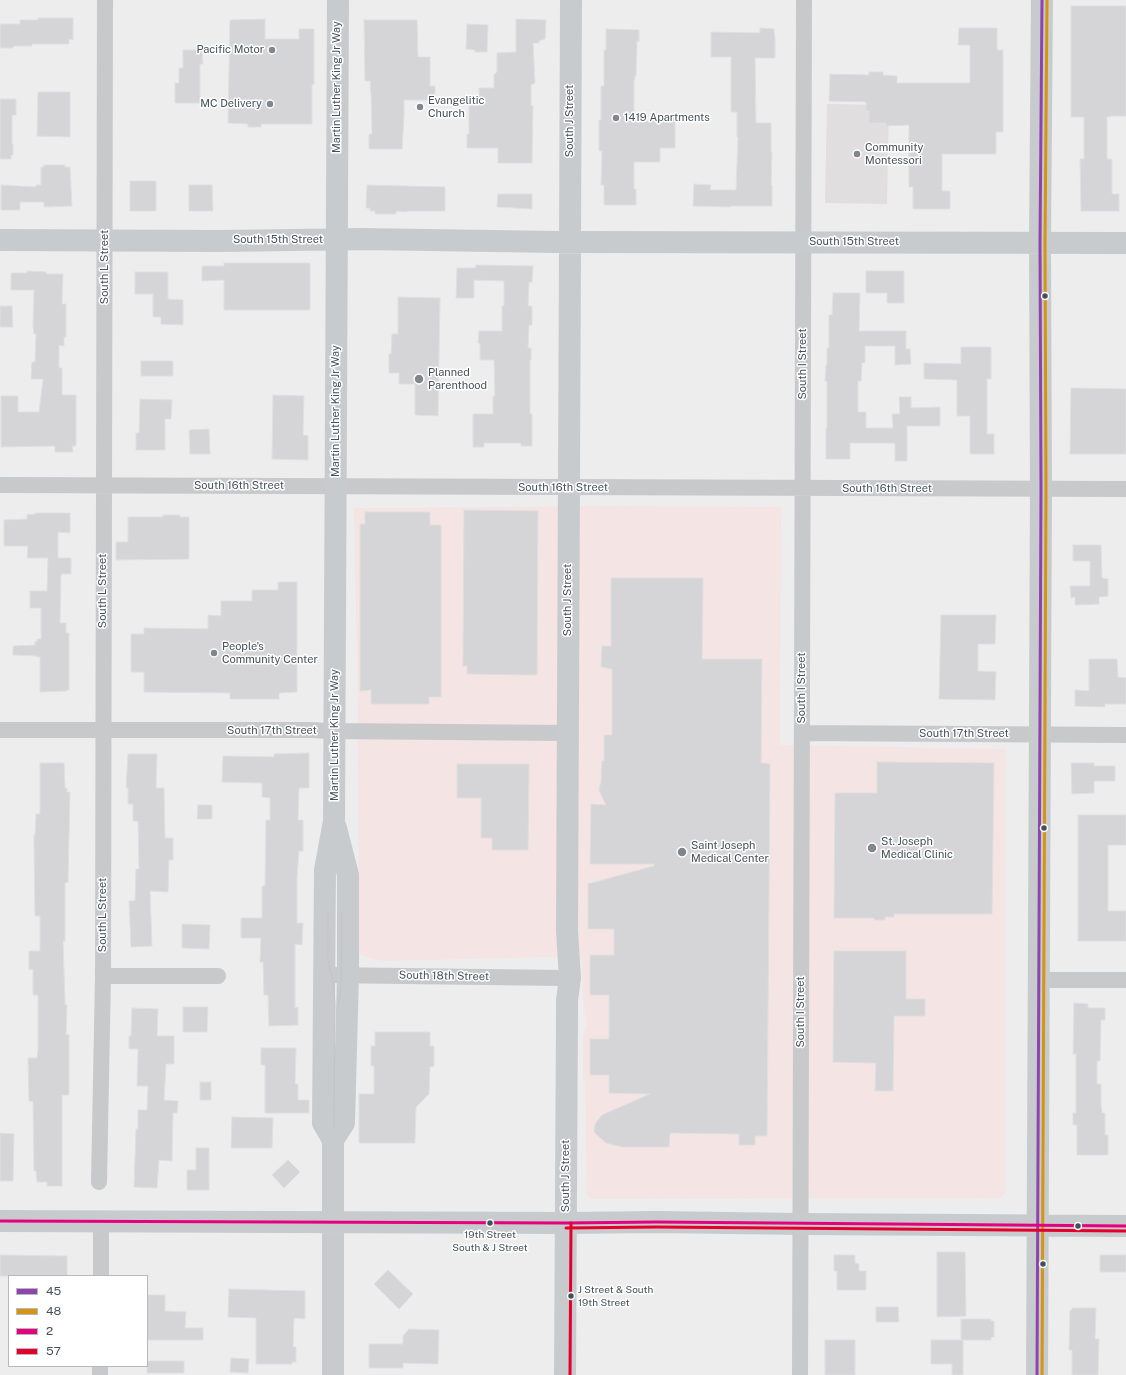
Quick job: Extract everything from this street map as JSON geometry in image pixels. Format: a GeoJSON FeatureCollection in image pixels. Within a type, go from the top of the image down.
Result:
{"type":"FeatureCollection","features":[{"type":"Feature","properties":{"kind":"main road","name":"Martin Luther King Jr Way"},"geometry":{"type":"LineString","coordinates":[[333,1375],[333,1140],[323,1123],[325,870],[334,821],[338,0]]}},
{"type":"Feature","properties":{"kind":"main road","name":"South J Street"},"geometry":{"type":"LineString","coordinates":[[567,947],[571,0]]}},
{"type":"Feature","properties":{"kind":"main road"},"geometry":{"type":"LineString","coordinates":[[1037,1375],[1042,0]]}},
{"type":"Feature","properties":{"kind":"main road","name":"South 15th Street"},"geometry":{"type":"LineString","coordinates":[[0,240],[336,240],[569,244],[803,242],[1126,243]]}},
{"type":"Feature","properties":{"kind":"main road","name":"Martin Luther King Jr Way"},"geometry":{"type":"LineString","coordinates":[[333,1140],[344,1123],[348,975],[348,875],[334,821]]}},
{"type":"Feature","properties":{"kind":"main road"},"geometry":{"type":"LineString","coordinates":[[567,947],[563,962],[563,978],[567,1000]]}},
{"type":"Feature","properties":{"kind":"main road"},"geometry":{"type":"LineString","coordinates":[[567,947],[570,961],[570,978],[567,1000]]}},
{"type":"Feature","properties":{"kind":"main road","name":"South J Street"},"geometry":{"type":"LineString","coordinates":[[565,1375],[567,1000]]}},
{"type":"Feature","properties":{"kind":"main road"},"geometry":{"type":"LineString","coordinates":[[0,1221],[682,1222],[1126,1226]]}},
{"type":"Feature","properties":{"kind":"street","name":"South L Street"},"geometry":{"type":"LineString","coordinates":[[99,1182],[103,976],[106,240],[105,0]]}},
{"type":"Feature","properties":{"kind":"street","name":"South I Street"},"geometry":{"type":"LineString","coordinates":[[800,1375],[804,0]]}},
{"type":"Feature","properties":{"kind":"street","name":"South 16th Street"},"geometry":{"type":"LineString","coordinates":[[0,485],[1126,489]]}},
{"type":"Feature","properties":{"kind":"street","name":"South 17th Street"},"geometry":{"type":"LineString","coordinates":[[0,730],[568,732]]}},
{"type":"Feature","properties":{"kind":"street","name":"South 17th Street"},"geometry":{"type":"LineString","coordinates":[[802,733],[1126,735]]}},
{"type":"Feature","properties":{"kind":"street","name":"South 18th Street"},"geometry":{"type":"LineString","coordinates":[[324,974],[563,978]]}},
{"type":"Feature","properties":{"kind":"street"},"geometry":{"type":"LineString","coordinates":[[103,976],[218,976]]}},
{"type":"Feature","properties":{"kind":"street"},"geometry":{"type":"LineString","coordinates":[[1038,980],[1126,980]]}},
{"type":"Feature","properties":{"kind":"street"},"geometry":{"type":"LineString","coordinates":[[101,1222],[101,1275]]}},
{"type":"Feature","properties":{"kind":"shaded area","name":"Community Montessori"},"geometry":{"type":"Polygon","coordinates":[[[827,104],[889,105],[887,204],[825,203],[827,104]]]}},
{"type":"Feature","properties":{"kind":"shaded area","name":"Saint Joseph Medical Center"},"geometry":{"type":"Polygon","coordinates":[[[617,506],[781,507],[780,745],[1005,749],[1005,1193],[1001,1198],[591,1199],[587,1195],[583,1035],[587,1025],[583,997],[582,959],[550,957],[379,961],[359,954],[358,711],[354,508],[617,506]]]}},
{"type":"Feature","properties":{"kind":"building"},"geometry":{"type":"Polygon","coordinates":[[[1071,6],[1126,6],[1126,116],[1107,117],[1107,159],[1112,159],[1112,194],[1119,194],[1119,211],[1081,211],[1080,159],[1084,159],[1084,117],[1071,117],[1071,6]]]}},
{"type":"Feature","properties":{"kind":"building"},"geometry":{"type":"Polygon","coordinates":[[[38,18],[73,18],[73,40],[69,39],[69,44],[32,44],[32,46],[0,48],[0,24],[20,24],[20,20],[38,20],[38,18]]]}},
{"type":"Feature","properties":{"kind":"building"},"geometry":{"type":"Polygon","coordinates":[[[265,19],[265,39],[299,39],[299,29],[314,29],[312,124],[261,124],[261,127],[248,127],[248,124],[228,123],[230,20],[265,19]]]}},
{"type":"Feature","properties":{"kind":"building"},"geometry":{"type":"Polygon","coordinates":[[[516,19],[546,20],[545,39],[539,41],[539,43],[533,43],[535,83],[531,85],[531,106],[533,106],[532,163],[498,163],[498,148],[467,148],[467,134],[469,134],[469,104],[479,104],[479,88],[494,88],[494,75],[497,72],[497,53],[516,52],[516,19]]]}},
{"type":"Feature","properties":{"kind":"building"},"geometry":{"type":"Polygon","coordinates":[[[364,20],[417,20],[418,57],[430,57],[430,86],[435,86],[435,100],[404,100],[402,149],[369,149],[369,134],[372,134],[371,94],[370,81],[365,81],[364,20]]]}},
{"type":"Feature","properties":{"kind":"building"},"geometry":{"type":"Polygon","coordinates":[[[467,24],[488,25],[487,52],[475,52],[475,50],[466,49],[467,24]]]}},
{"type":"Feature","properties":{"kind":"building"},"geometry":{"type":"Polygon","coordinates":[[[760,28],[774,29],[775,38],[775,58],[755,58],[756,123],[771,123],[772,206],[693,206],[694,184],[711,185],[710,190],[736,190],[738,137],[737,112],[731,112],[731,57],[711,57],[711,32],[760,33],[760,28]]]}},
{"type":"Feature","properties":{"kind":"building"},"geometry":{"type":"Polygon","coordinates":[[[959,28],[997,28],[997,50],[1003,50],[1003,132],[996,132],[996,154],[942,154],[942,191],[950,191],[950,209],[913,209],[913,187],[909,187],[909,125],[886,126],[886,123],[869,123],[869,111],[866,111],[866,102],[829,101],[830,74],[869,75],[869,72],[883,72],[883,75],[897,76],[897,83],[970,83],[970,45],[958,45],[959,28]]]}},
{"type":"Feature","properties":{"kind":"building","name":"1419 Apartments"},"geometry":{"type":"Polygon","coordinates":[[[606,29],[639,30],[639,42],[637,41],[636,76],[634,81],[634,121],[656,121],[656,117],[675,118],[675,148],[660,148],[660,162],[634,162],[634,189],[636,189],[636,205],[604,205],[604,185],[601,185],[602,151],[599,151],[599,120],[601,120],[601,86],[604,86],[604,50],[606,50],[606,29]]]}},
{"type":"Feature","properties":{"kind":"building"},"geometry":{"type":"Polygon","coordinates":[[[183,50],[202,50],[203,64],[200,64],[200,103],[175,103],[175,83],[179,83],[179,68],[183,68],[183,50]]]}},
{"type":"Feature","properties":{"kind":"building"},"geometry":{"type":"Polygon","coordinates":[[[38,92],[70,92],[70,137],[37,136],[38,92]]]}},
{"type":"Feature","properties":{"kind":"building"},"geometry":{"type":"Polygon","coordinates":[[[0,99],[16,99],[16,115],[12,115],[13,155],[11,155],[11,159],[0,159],[0,99]]]}},
{"type":"Feature","properties":{"kind":"building"},"geometry":{"type":"Polygon","coordinates":[[[44,165],[65,165],[65,167],[70,167],[72,206],[44,207],[44,202],[20,202],[20,210],[1,210],[1,185],[36,187],[36,185],[41,185],[41,167],[44,167],[44,165]]]}},
{"type":"Feature","properties":{"kind":"building"},"geometry":{"type":"Polygon","coordinates":[[[130,181],[156,181],[156,211],[130,211],[130,181]]]}},
{"type":"Feature","properties":{"kind":"building"},"geometry":{"type":"Polygon","coordinates":[[[189,185],[212,185],[213,211],[189,211],[189,185]]]}},
{"type":"Feature","properties":{"kind":"building"},"geometry":{"type":"Polygon","coordinates":[[[367,185],[445,187],[445,211],[396,211],[396,214],[375,214],[375,211],[370,211],[370,208],[366,208],[367,185]]]}},
{"type":"Feature","properties":{"kind":"building"},"geometry":{"type":"Polygon","coordinates":[[[498,194],[532,194],[532,209],[497,207],[498,194]]]}},
{"type":"Feature","properties":{"kind":"building"},"geometry":{"type":"Polygon","coordinates":[[[224,263],[310,263],[310,310],[224,310],[224,280],[202,281],[202,266],[224,266],[224,263]]]}},
{"type":"Feature","properties":{"kind":"building"},"geometry":{"type":"Polygon","coordinates":[[[476,265],[533,266],[532,282],[529,282],[528,306],[532,306],[532,325],[529,325],[528,348],[531,348],[530,414],[532,414],[532,446],[521,446],[521,443],[484,443],[484,447],[473,447],[473,414],[493,414],[493,396],[495,396],[494,360],[480,360],[480,344],[478,343],[479,331],[502,331],[502,306],[504,306],[504,281],[474,280],[474,298],[456,298],[457,268],[476,268],[476,265]]]}},
{"type":"Feature","properties":{"kind":"building"},"geometry":{"type":"Polygon","coordinates":[[[27,271],[46,272],[46,274],[63,274],[62,304],[66,304],[66,337],[64,337],[64,346],[59,345],[59,368],[62,368],[62,395],[76,395],[76,446],[72,446],[73,452],[55,452],[55,446],[1,447],[1,396],[18,396],[18,412],[39,412],[43,379],[31,379],[32,362],[35,362],[36,334],[34,334],[33,327],[34,290],[11,290],[11,273],[27,273],[27,271]]]}},
{"type":"Feature","properties":{"kind":"building"},"geometry":{"type":"Polygon","coordinates":[[[866,271],[904,271],[904,303],[887,303],[887,293],[866,293],[866,271]]]}},
{"type":"Feature","properties":{"kind":"building"},"geometry":{"type":"Polygon","coordinates":[[[135,272],[168,272],[168,299],[183,300],[183,325],[161,324],[161,317],[153,317],[153,294],[135,294],[135,272]]]}},
{"type":"Feature","properties":{"kind":"building"},"geometry":{"type":"Polygon","coordinates":[[[833,293],[860,293],[859,331],[906,331],[906,349],[910,349],[911,364],[895,365],[895,346],[865,346],[865,363],[862,363],[861,381],[858,381],[858,412],[866,412],[866,428],[893,428],[892,414],[900,414],[899,397],[911,397],[911,408],[940,407],[940,426],[907,426],[907,461],[895,461],[895,443],[850,443],[850,459],[826,459],[827,381],[825,381],[827,348],[829,348],[829,315],[832,315],[833,293]]]}},
{"type":"Feature","properties":{"kind":"building","name":"Planned Parenthood"},"geometry":{"type":"Polygon","coordinates":[[[398,297],[440,298],[438,416],[415,415],[415,384],[399,384],[399,373],[389,373],[389,354],[391,354],[392,334],[398,334],[398,297]]]}},
{"type":"Feature","properties":{"kind":"building"},"geometry":{"type":"Polygon","coordinates":[[[0,306],[12,306],[13,327],[0,327],[0,306]]]}},
{"type":"Feature","properties":{"kind":"building"},"geometry":{"type":"Polygon","coordinates":[[[961,347],[991,347],[991,379],[987,379],[987,434],[994,434],[994,454],[970,454],[970,416],[957,416],[957,380],[924,379],[924,363],[961,364],[961,347]]]}},
{"type":"Feature","properties":{"kind":"building"},"geometry":{"type":"Polygon","coordinates":[[[141,361],[173,361],[173,376],[141,376],[141,361]]]}},
{"type":"Feature","properties":{"kind":"building"},"geometry":{"type":"Polygon","coordinates":[[[1071,388],[1126,389],[1126,454],[1070,454],[1071,388]]]}},
{"type":"Feature","properties":{"kind":"building"},"geometry":{"type":"Polygon","coordinates":[[[273,395],[304,396],[303,435],[308,436],[308,460],[272,459],[273,395]]]}},
{"type":"Feature","properties":{"kind":"building"},"geometry":{"type":"Polygon","coordinates":[[[140,399],[172,400],[171,419],[165,419],[165,450],[136,450],[136,433],[139,433],[140,399]]]}},
{"type":"Feature","properties":{"kind":"building"},"geometry":{"type":"Polygon","coordinates":[[[209,429],[210,454],[190,454],[189,430],[209,429]]]}},
{"type":"Feature","properties":{"kind":"building"},"geometry":{"type":"Polygon","coordinates":[[[464,510],[538,511],[537,675],[467,674],[467,666],[463,666],[464,510]]]}},
{"type":"Feature","properties":{"kind":"building"},"geometry":{"type":"Polygon","coordinates":[[[365,512],[430,512],[430,525],[441,525],[441,697],[429,697],[429,704],[371,704],[371,690],[360,691],[360,524],[365,524],[365,512]]]}},
{"type":"Feature","properties":{"kind":"building"},"geometry":{"type":"Polygon","coordinates":[[[36,513],[70,513],[70,533],[58,532],[58,558],[71,558],[71,574],[61,574],[60,623],[66,623],[66,633],[69,633],[69,690],[66,691],[40,692],[40,657],[13,655],[13,646],[35,645],[35,641],[37,642],[37,639],[41,639],[41,608],[30,608],[30,591],[47,591],[48,558],[27,558],[28,546],[4,546],[4,520],[27,519],[27,515],[36,513]]]}},
{"type":"Feature","properties":{"kind":"building"},"geometry":{"type":"Polygon","coordinates":[[[163,515],[180,515],[180,517],[189,517],[189,559],[116,560],[116,542],[128,542],[128,517],[163,517],[163,515]]]}},
{"type":"Feature","properties":{"kind":"building"},"geometry":{"type":"Polygon","coordinates":[[[1073,545],[1101,545],[1102,578],[1108,579],[1108,596],[1099,597],[1099,604],[1075,605],[1075,597],[1071,598],[1070,586],[1090,586],[1090,561],[1073,561],[1073,545]]]}},
{"type":"Feature","properties":{"kind":"building"},"geometry":{"type":"Polygon","coordinates":[[[611,578],[703,578],[702,659],[762,659],[761,763],[770,764],[767,1136],[755,1136],[755,1145],[739,1145],[739,1134],[670,1133],[669,1147],[623,1147],[606,1143],[594,1132],[595,1124],[602,1115],[650,1094],[609,1093],[609,1075],[590,1075],[590,1039],[609,1039],[609,995],[590,995],[590,955],[614,955],[614,929],[588,929],[588,884],[654,866],[654,864],[590,864],[591,804],[606,805],[599,790],[601,783],[602,761],[604,761],[604,735],[612,735],[612,669],[601,667],[602,646],[611,646],[611,578]]]}},
{"type":"Feature","properties":{"kind":"building","name":"People's Community Center"},"geometry":{"type":"Polygon","coordinates":[[[278,582],[297,582],[297,692],[279,693],[279,699],[230,699],[230,693],[144,692],[144,672],[131,672],[131,634],[144,634],[144,628],[208,629],[208,615],[221,616],[221,601],[252,601],[252,590],[278,590],[278,582]]]}},
{"type":"Feature","properties":{"kind":"building"},"geometry":{"type":"Polygon","coordinates":[[[941,615],[996,615],[995,644],[978,644],[978,671],[996,672],[995,700],[939,699],[941,615]]]}},
{"type":"Feature","properties":{"kind":"building"},"geometry":{"type":"Polygon","coordinates":[[[1089,659],[1117,659],[1118,677],[1126,678],[1126,704],[1105,704],[1105,707],[1075,706],[1075,690],[1089,691],[1089,659]]]}},
{"type":"Feature","properties":{"kind":"building"},"geometry":{"type":"Polygon","coordinates":[[[309,753],[309,788],[299,788],[298,820],[303,820],[303,851],[299,851],[297,878],[297,923],[303,923],[302,945],[295,944],[295,1008],[298,1007],[298,1025],[269,1026],[268,995],[264,995],[263,962],[260,962],[261,938],[241,938],[241,918],[262,918],[262,886],[265,886],[266,820],[270,820],[270,798],[262,797],[262,783],[222,782],[223,756],[274,757],[274,754],[309,753]]]}},
{"type":"Feature","properties":{"kind":"building"},"geometry":{"type":"Polygon","coordinates":[[[128,754],[157,754],[156,788],[164,788],[165,838],[173,838],[173,860],[169,860],[168,892],[150,891],[152,946],[131,947],[129,901],[135,901],[136,869],[139,869],[138,821],[133,821],[133,804],[128,804],[128,788],[126,788],[128,754]]]}},
{"type":"Feature","properties":{"kind":"building"},"geometry":{"type":"Polygon","coordinates":[[[877,762],[994,763],[992,914],[894,914],[894,917],[885,917],[885,920],[874,920],[874,918],[834,918],[835,793],[877,793],[877,762]]]}},
{"type":"Feature","properties":{"kind":"building"},"geometry":{"type":"Polygon","coordinates":[[[40,763],[64,763],[65,788],[67,788],[67,792],[70,792],[68,882],[65,883],[65,941],[63,941],[65,1005],[67,1005],[66,1035],[69,1034],[69,1095],[62,1095],[62,1186],[47,1186],[47,1182],[37,1182],[36,1171],[34,1171],[33,1101],[29,1101],[28,1058],[37,1058],[38,1051],[38,995],[33,995],[33,969],[29,970],[29,951],[40,951],[40,916],[35,916],[34,835],[36,814],[40,814],[40,763]]]}},
{"type":"Feature","properties":{"kind":"building"},"geometry":{"type":"Polygon","coordinates":[[[1071,763],[1094,763],[1094,766],[1115,766],[1115,781],[1094,781],[1094,793],[1072,794],[1071,763]]]}},
{"type":"Feature","properties":{"kind":"building"},"geometry":{"type":"Polygon","coordinates":[[[457,764],[529,764],[528,850],[492,850],[492,838],[481,838],[481,798],[457,798],[457,764]]]}},
{"type":"Feature","properties":{"kind":"building"},"geometry":{"type":"Polygon","coordinates":[[[198,805],[212,805],[212,819],[197,819],[198,805]]]}},
{"type":"Feature","properties":{"kind":"building"},"geometry":{"type":"Polygon","coordinates":[[[1078,815],[1126,815],[1126,845],[1108,845],[1108,911],[1126,911],[1126,941],[1078,941],[1078,815]]]}},
{"type":"Feature","properties":{"kind":"building"},"geometry":{"type":"Polygon","coordinates":[[[182,924],[210,925],[209,949],[182,948],[182,924]]]}},
{"type":"Feature","properties":{"kind":"building"},"geometry":{"type":"Polygon","coordinates":[[[834,951],[906,951],[906,999],[925,999],[925,1016],[894,1016],[893,1091],[875,1091],[876,1063],[833,1062],[834,951]]]}},
{"type":"Feature","properties":{"kind":"building"},"geometry":{"type":"Polygon","coordinates":[[[1074,1003],[1088,1004],[1088,1008],[1105,1008],[1105,1020],[1101,1020],[1100,1061],[1097,1061],[1097,1084],[1101,1084],[1101,1105],[1102,1113],[1105,1113],[1105,1135],[1108,1135],[1108,1155],[1077,1155],[1077,1125],[1073,1125],[1073,1113],[1076,1113],[1076,1054],[1073,1054],[1074,1003]]]}},
{"type":"Feature","properties":{"kind":"building"},"geometry":{"type":"Polygon","coordinates":[[[183,1007],[208,1007],[207,1032],[183,1032],[183,1007]]]}},
{"type":"Feature","properties":{"kind":"building"},"geometry":{"type":"Polygon","coordinates":[[[132,1008],[158,1009],[157,1036],[174,1036],[174,1064],[166,1064],[164,1100],[178,1101],[177,1113],[173,1113],[172,1161],[159,1160],[157,1188],[134,1187],[138,1110],[147,1110],[148,1086],[137,1086],[138,1049],[129,1049],[132,1008]]]}},
{"type":"Feature","properties":{"kind":"building"},"geometry":{"type":"Polygon","coordinates":[[[375,1032],[430,1032],[430,1046],[434,1046],[434,1066],[430,1067],[429,1094],[416,1107],[415,1143],[359,1143],[359,1094],[374,1094],[374,1066],[371,1066],[371,1046],[375,1046],[375,1032]]]}},
{"type":"Feature","properties":{"kind":"building"},"geometry":{"type":"Polygon","coordinates":[[[261,1048],[296,1048],[295,1084],[298,1084],[298,1100],[309,1100],[309,1113],[265,1113],[265,1065],[261,1065],[261,1048]]]}},
{"type":"Feature","properties":{"kind":"building"},"geometry":{"type":"Polygon","coordinates":[[[200,1082],[211,1082],[211,1100],[200,1100],[200,1082]]]}},
{"type":"Feature","properties":{"kind":"building"},"geometry":{"type":"Polygon","coordinates":[[[232,1117],[273,1118],[272,1148],[231,1148],[232,1117]]]}},
{"type":"Feature","properties":{"kind":"building"},"geometry":{"type":"Polygon","coordinates":[[[0,1133],[14,1134],[13,1181],[0,1181],[0,1133]]]}},
{"type":"Feature","properties":{"kind":"building"},"geometry":{"type":"Polygon","coordinates":[[[196,1148],[209,1148],[209,1190],[187,1190],[187,1170],[196,1170],[196,1148]]]}},
{"type":"Feature","properties":{"kind":"building"},"geometry":{"type":"Polygon","coordinates":[[[288,1160],[300,1172],[284,1188],[272,1175],[288,1160]]]}},
{"type":"Feature","properties":{"kind":"building"},"geometry":{"type":"Polygon","coordinates":[[[937,1252],[965,1252],[966,1316],[937,1317],[937,1252]]]}},
{"type":"Feature","properties":{"kind":"building"},"geometry":{"type":"Polygon","coordinates":[[[0,1255],[67,1256],[67,1275],[0,1276],[0,1255]]]}},
{"type":"Feature","properties":{"kind":"building"},"geometry":{"type":"Polygon","coordinates":[[[834,1255],[855,1255],[855,1263],[859,1264],[859,1271],[866,1271],[866,1290],[837,1290],[837,1271],[834,1271],[834,1255]]]}},
{"type":"Feature","properties":{"kind":"building"},"geometry":{"type":"Polygon","coordinates":[[[1100,1255],[1126,1255],[1126,1272],[1100,1272],[1100,1255]]]}},
{"type":"Feature","properties":{"kind":"building"},"geometry":{"type":"Polygon","coordinates":[[[388,1270],[413,1294],[399,1309],[374,1284],[388,1270]]]}},
{"type":"Feature","properties":{"kind":"building"},"geometry":{"type":"Polygon","coordinates":[[[229,1289],[305,1291],[305,1319],[294,1318],[293,1347],[296,1347],[296,1362],[292,1362],[292,1364],[256,1364],[256,1318],[228,1317],[229,1289]]]}},
{"type":"Feature","properties":{"kind":"building"},"geometry":{"type":"Polygon","coordinates":[[[148,1295],[165,1295],[165,1311],[186,1312],[185,1328],[203,1328],[203,1340],[148,1340],[148,1295]]]}},
{"type":"Feature","properties":{"kind":"building"},"geometry":{"type":"Polygon","coordinates":[[[876,1307],[898,1307],[899,1322],[876,1322],[876,1307]]]}},
{"type":"Feature","properties":{"kind":"building"},"geometry":{"type":"Polygon","coordinates":[[[1072,1308],[1096,1308],[1095,1339],[1099,1339],[1098,1375],[1072,1375],[1072,1350],[1069,1350],[1070,1310],[1072,1310],[1072,1308]]]}},
{"type":"Feature","properties":{"kind":"building"},"geometry":{"type":"Polygon","coordinates":[[[961,1319],[991,1319],[991,1321],[994,1321],[994,1337],[991,1337],[991,1340],[961,1340],[961,1319]]]}},
{"type":"Feature","properties":{"kind":"building"},"geometry":{"type":"Polygon","coordinates":[[[409,1329],[439,1330],[438,1364],[403,1363],[403,1368],[369,1368],[369,1344],[403,1344],[403,1336],[409,1329]]]}},
{"type":"Feature","properties":{"kind":"building"},"geometry":{"type":"Polygon","coordinates":[[[825,1340],[855,1340],[855,1375],[825,1375],[825,1340]]]}},
{"type":"Feature","properties":{"kind":"building"},"geometry":{"type":"Polygon","coordinates":[[[931,1340],[963,1340],[963,1375],[952,1375],[952,1364],[931,1364],[931,1340]]]}},
{"type":"Feature","properties":{"kind":"building"},"geometry":{"type":"Polygon","coordinates":[[[231,1358],[249,1359],[248,1373],[230,1372],[231,1358]]]}},
{"type":"Feature","properties":{"kind":"building"},"geometry":{"type":"Polygon","coordinates":[[[148,1361],[184,1361],[184,1373],[147,1373],[148,1361]]]}},
{"type":"Feature","properties":{"kind":"tram line"},"geometry":{"type":"LineString","coordinates":[[328,913],[328,961],[333,981],[335,1003],[334,1127]]}},
{"type":"Feature","properties":{"kind":"tram line"},"geometry":{"type":"LineString","coordinates":[[338,1006],[341,989],[342,913]]}},
{"type":"Feature","properties":{"kind":"transit line","name":"45"},"geometry":{"type":"LineString","coordinates":[[1037,1375],[1042,0]]}},
{"type":"Feature","properties":{"kind":"transit line","name":"48"},"geometry":{"type":"LineString","coordinates":[[1042,1375],[1047,0]]}},
{"type":"Feature","properties":{"kind":"transit line","name":"2"},"geometry":{"type":"LineString","coordinates":[[0,1221],[656,1222],[1126,1226]]}},
{"type":"Feature","properties":{"kind":"transit line","name":"57"},"geometry":{"type":"LineString","coordinates":[[570,1375],[571,1223]]}},
{"type":"Feature","properties":{"kind":"transit line","name":"57"},"geometry":{"type":"LineString","coordinates":[[566,1228],[656,1227],[1126,1231]]}},
{"type":"Feature","properties":{"kind":"place","name":"Pacific Motor"},"geometry":{"type":"Point","coordinates":[272,50]}},
{"type":"Feature","properties":{"kind":"place","name":"MC Delivery"},"geometry":{"type":"Point","coordinates":[270,104]}},
{"type":"Feature","properties":{"kind":"place","name":"Evangelitic Church"},"geometry":{"type":"Point","coordinates":[420,107]}},
{"type":"Feature","properties":{"kind":"place","name":"1419 Apartments"},"geometry":{"type":"Point","coordinates":[616,118]}},
{"type":"Feature","properties":{"kind":"place","name":"Community Montessori"},"geometry":{"type":"Point","coordinates":[857,154]}},
{"type":"Feature","properties":{"kind":"place","name":"Planned Parenthood"},"geometry":{"type":"Point","coordinates":[419,379]}},
{"type":"Feature","properties":{"kind":"place","name":"People's Community Center"},"geometry":{"type":"Point","coordinates":[214,653]}},
{"type":"Feature","properties":{"kind":"place","name":"St. Joseph Medical Clinic"},"geometry":{"type":"Point","coordinates":[872,848]}},
{"type":"Feature","properties":{"kind":"place","name":"Saint Joseph Medical Center"},"geometry":{"type":"Point","coordinates":[682,852]}},
{"type":"Feature","properties":{"kind":"place","name":"19th Street South & J Street"},"geometry":{"type":"Point","coordinates":[490,1223]}},
{"type":"Feature","properties":{"kind":"place","name":"J Street & South 19th Street"},"geometry":{"type":"Point","coordinates":[571,1296]}}]}
